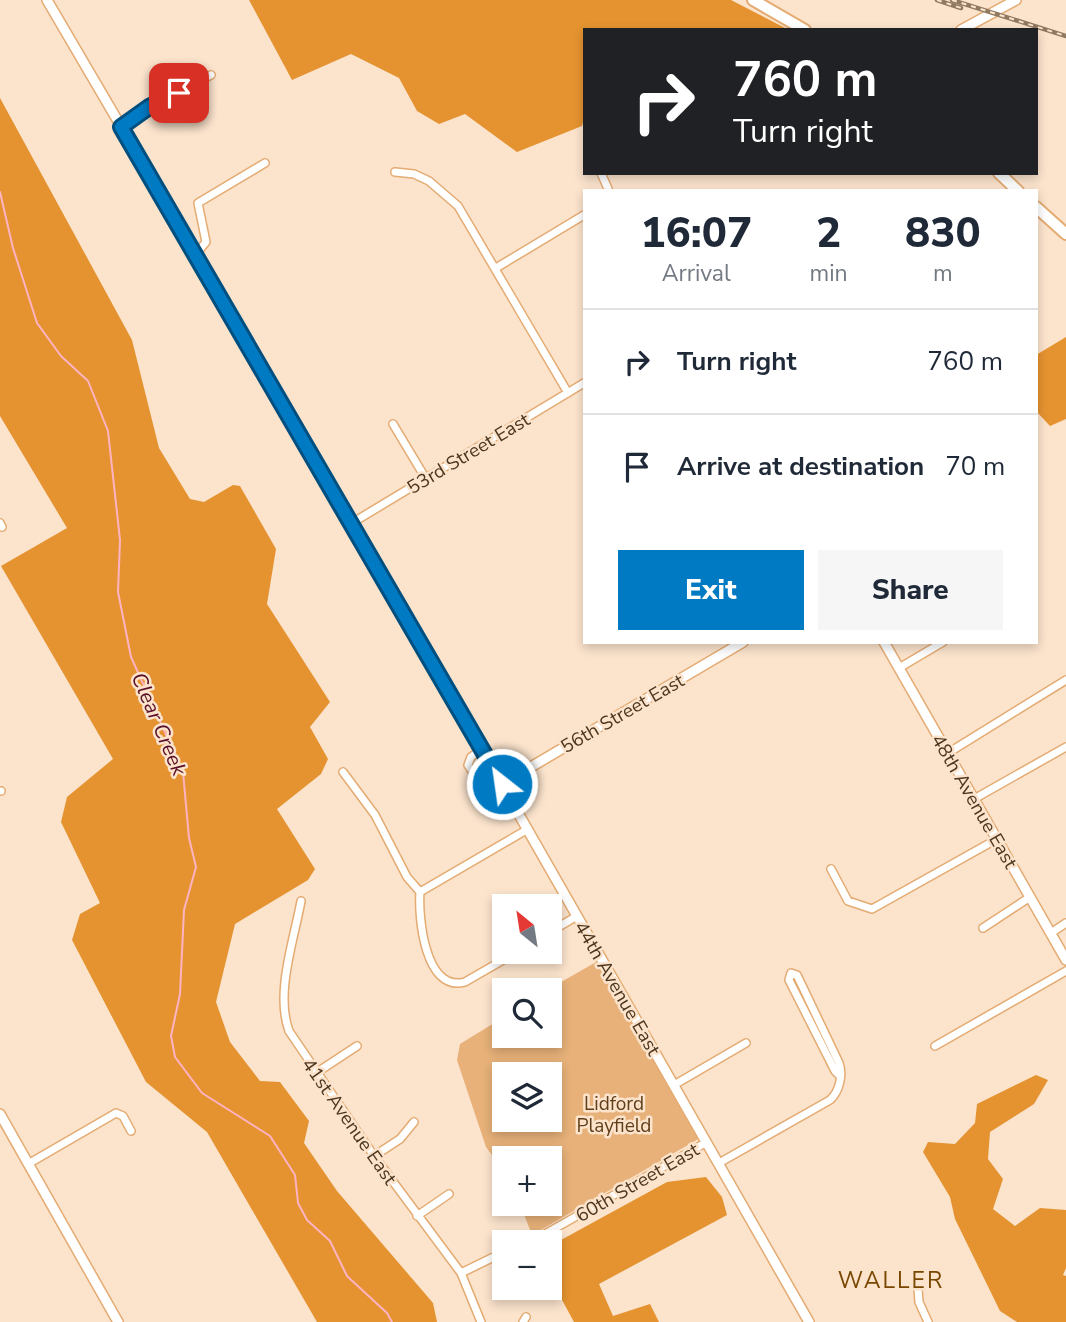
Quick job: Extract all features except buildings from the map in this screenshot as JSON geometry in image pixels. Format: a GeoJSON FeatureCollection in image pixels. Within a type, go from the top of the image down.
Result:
{"type":"FeatureCollection","features":[{"type":"Feature","properties":{"kind":"main road"},"geometry":{"type":"LineString","coordinates":[[753,0],[802,28]]}},
{"type":"Feature","properties":{"kind":"main road"},"geometry":{"type":"LineString","coordinates":[[1001,175],[1016,189]]}},
{"type":"Feature","properties":{"kind":"main road"},"geometry":{"type":"LineString","coordinates":[[1038,209],[1066,234]]}},
{"type":"Feature","properties":{"kind":"street","name":"44th Avenue East"},"geometry":{"type":"LineString","coordinates":[[47,0],[352,523],[809,1322]]}},
{"type":"Feature","properties":{"kind":"street"},"geometry":{"type":"LineString","coordinates":[[965,28],[1016,0]]}},
{"type":"Feature","properties":{"kind":"street"},"geometry":{"type":"LineString","coordinates":[[121,127],[149,107],[211,75]]}},
{"type":"Feature","properties":{"kind":"street"},"geometry":{"type":"LineString","coordinates":[[195,255],[206,242],[198,203],[265,163]]}},
{"type":"Feature","properties":{"kind":"street"},"geometry":{"type":"LineString","coordinates":[[395,172],[419,176],[453,200],[496,268],[568,393]]}},
{"type":"Feature","properties":{"kind":"street"},"geometry":{"type":"LineString","coordinates":[[496,268],[583,216]]}},
{"type":"Feature","properties":{"kind":"street","name":"53rd Street East"},"geometry":{"type":"LineString","coordinates":[[352,523],[583,384]]}},
{"type":"Feature","properties":{"kind":"street"},"geometry":{"type":"LineString","coordinates":[[393,424],[426,479]]}},
{"type":"Feature","properties":{"kind":"street","name":"56th Street East"},"geometry":{"type":"LineString","coordinates":[[502,784],[740,644]]}},
{"type":"Feature","properties":{"kind":"street","name":"48th Avenue East"},"geometry":{"type":"LineString","coordinates":[[885,644],[1066,960]]}},
{"type":"Feature","properties":{"kind":"street"},"geometry":{"type":"LineString","coordinates":[[899,668],[940,644]]}},
{"type":"Feature","properties":{"kind":"street"},"geometry":{"type":"LineString","coordinates":[[948,753],[1066,680]]}},
{"type":"Feature","properties":{"kind":"street"},"geometry":{"type":"LineString","coordinates":[[974,799],[1066,747]]}},
{"type":"Feature","properties":{"kind":"street"},"geometry":{"type":"LineString","coordinates":[[482,749],[471,757],[468,765],[484,789],[502,784]]}},
{"type":"Feature","properties":{"kind":"street"},"geometry":{"type":"LineString","coordinates":[[343,772],[375,816],[407,877],[420,892],[419,915],[425,947],[441,975],[452,983],[471,979],[497,964]]}},
{"type":"Feature","properties":{"kind":"street"},"geometry":{"type":"LineString","coordinates":[[420,892],[528,829]]}},
{"type":"Feature","properties":{"kind":"street"},"geometry":{"type":"LineString","coordinates":[[831,869],[848,901],[872,909],[997,839]]}},
{"type":"Feature","properties":{"kind":"street"},"geometry":{"type":"LineString","coordinates":[[983,928],[1030,898]]}},
{"type":"Feature","properties":{"kind":"street","name":"41st Avenue East"},"geometry":{"type":"LineString","coordinates":[[301,901],[284,1014],[293,1039],[417,1216],[461,1273],[481,1322]]}},
{"type":"Feature","properties":{"kind":"street"},"geometry":{"type":"LineString","coordinates":[[562,925],[577,916]]}},
{"type":"Feature","properties":{"kind":"street"},"geometry":{"type":"LineString","coordinates":[[1051,933],[1066,923]]}},
{"type":"Feature","properties":{"kind":"street"},"geometry":{"type":"LineString","coordinates":[[936,1046],[1066,971]]}},
{"type":"Feature","properties":{"kind":"street"},"geometry":{"type":"LineString","coordinates":[[719,1163],[830,1100],[837,1091],[841,1072],[836,1055],[797,975],[791,973],[789,980],[839,1075]]}},
{"type":"Feature","properties":{"kind":"street"},"geometry":{"type":"LineString","coordinates":[[674,1085],[746,1044]]}},
{"type":"Feature","properties":{"kind":"street"},"geometry":{"type":"LineString","coordinates":[[316,1073],[357,1046]]}},
{"type":"Feature","properties":{"kind":"street"},"geometry":{"type":"LineString","coordinates":[[28,1164],[116,1113],[123,1116],[131,1131]]}},
{"type":"Feature","properties":{"kind":"street"},"geometry":{"type":"LineString","coordinates":[[0,1115],[118,1322]]}},
{"type":"Feature","properties":{"kind":"street"},"geometry":{"type":"LineString","coordinates":[[374,1156],[400,1139],[414,1122]]}},
{"type":"Feature","properties":{"kind":"street","name":"60th Street East"},"geometry":{"type":"LineString","coordinates":[[552,1230],[707,1142]]}},
{"type":"Feature","properties":{"kind":"street"},"geometry":{"type":"LineString","coordinates":[[417,1216],[449,1194]]}},
{"type":"Feature","properties":{"kind":"street"},"geometry":{"type":"LineString","coordinates":[[461,1273],[492,1258]]}},
{"type":"Feature","properties":{"kind":"street"},"geometry":{"type":"LineString","coordinates":[[918,1289],[919,1303],[928,1322]]}},
{"type":"Feature","properties":{"kind":"green space","name":"Lidford Playfield"},"geometry":{"type":"Polygon","coordinates":[[[598,961],[700,1138],[541,1230],[530,1230],[525,1216],[562,1216],[562,1146],[492,1146],[492,1155],[486,1147],[457,1060],[460,1044],[492,1024],[492,1048],[562,1048],[562,981],[598,961]]]}},
{"type":"Feature","properties":{"kind":"shaded area"},"geometry":{"type":"Polygon","coordinates":[[[249,0],[731,0],[785,28],[583,28],[582,126],[517,152],[465,114],[439,124],[417,111],[399,78],[351,54],[292,80],[249,0]]]}},
{"type":"Feature","properties":{"kind":"shaded area"},"geometry":{"type":"Polygon","coordinates":[[[0,98],[132,340],[159,448],[190,499],[204,502],[233,485],[240,486],[276,549],[267,604],[330,702],[310,727],[328,759],[321,774],[277,809],[315,869],[308,880],[235,924],[216,1002],[230,1042],[260,1081],[280,1082],[309,1121],[304,1143],[337,1191],[433,1303],[437,1322],[317,1322],[207,1132],[146,1082],[72,940],[80,914],[100,903],[61,822],[67,797],[113,759],[1,566],[67,528],[0,416],[0,98]]]}},
{"type":"Feature","properties":{"kind":"shaded area"},"geometry":{"type":"Polygon","coordinates":[[[1066,337],[1066,419],[1050,426],[1038,413],[1038,354],[1066,337]]]}},
{"type":"Feature","properties":{"kind":"shaded area"},"geometry":{"type":"Polygon","coordinates":[[[1036,1075],[1048,1080],[1034,1104],[990,1132],[988,1159],[1003,1179],[993,1209],[1015,1226],[1040,1208],[1066,1210],[1066,1268],[1063,1275],[1066,1276],[1066,1322],[1017,1322],[1000,1311],[955,1219],[950,1197],[923,1152],[928,1142],[955,1144],[975,1123],[977,1104],[1036,1075]]]}},
{"type":"Feature","properties":{"kind":"shaded area"},"geometry":{"type":"Polygon","coordinates":[[[706,1177],[722,1197],[727,1215],[599,1284],[613,1316],[650,1304],[659,1322],[574,1322],[562,1300],[562,1239],[667,1182],[706,1177]]]}},
{"type":"Feature","properties":{"kind":"waterway","name":"Clear Creek"},"geometry":{"type":"LineString","coordinates":[[0,192],[13,248],[37,323],[61,356],[88,381],[108,431],[120,540],[118,592],[131,657],[183,772],[189,838],[196,867],[184,910],[180,994],[171,1036],[175,1057],[202,1093],[270,1136],[295,1175],[298,1203],[307,1220],[330,1241],[347,1276],[387,1313],[392,1322]]}},
{"type":"Feature","properties":{"kind":"railway"},"geometry":{"type":"LineString","coordinates":[[937,0],[961,8]]}},
{"type":"Feature","properties":{"kind":"railway"},"geometry":{"type":"LineString","coordinates":[[952,0],[1066,36]]}},
{"type":"Feature","properties":{"kind":"district","name":"WALLER"},"geometry":{"type":"Point","coordinates":[891,1280]}},
{"type":"Feature","properties":{"kind":"route"},"geometry":{"type":"LineString","coordinates":[[179,93],[149,107],[121,127],[502,784]]}}]}
